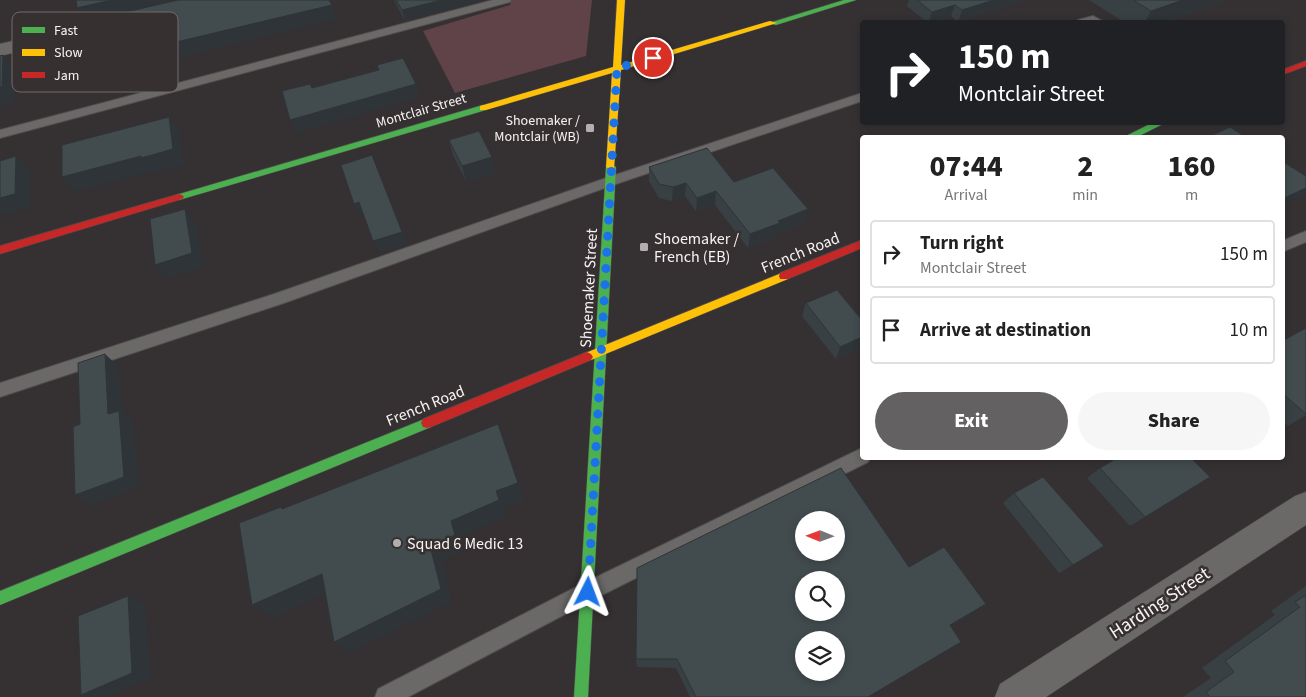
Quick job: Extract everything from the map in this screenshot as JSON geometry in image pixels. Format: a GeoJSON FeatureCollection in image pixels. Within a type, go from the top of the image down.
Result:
{"type":"FeatureCollection","features":[{"type":"Feature","properties":{"kind":"street","name":"Shoemaker Street"},"geometry":{"type":"LineString","coordinates":[[581,697],[621,0]]}},
{"type":"Feature","properties":{"kind":"street","name":"Montclair Street"},"geometry":{"type":"LineString","coordinates":[[0,250],[617,68],[829,3],[852,0]]}},
{"type":"Feature","properties":{"kind":"street"},"geometry":{"type":"LineString","coordinates":[[1285,72],[1306,63]]}},
{"type":"Feature","properties":{"kind":"street"},"geometry":{"type":"LineString","coordinates":[[1133,135],[1156,125]]}},
{"type":"Feature","properties":{"kind":"street","name":"French Road"},"geometry":{"type":"LineString","coordinates":[[0,598],[860,245]]}},
{"type":"Feature","properties":{"kind":"street","name":"Harding Street"},"geometry":{"type":"LineString","coordinates":[[1013,697],[1306,507]]}},
{"type":"Feature","properties":{"kind":"lane"},"geometry":{"type":"LineString","coordinates":[[178,87],[506,0]]}},
{"type":"Feature","properties":{"kind":"lane"},"geometry":{"type":"LineString","coordinates":[[0,134],[159,92]]}},
{"type":"Feature","properties":{"kind":"lane"},"geometry":{"type":"LineString","coordinates":[[0,390],[279,299],[611,181],[860,97]]}},
{"type":"Feature","properties":{"kind":"lane"},"geometry":{"type":"LineString","coordinates":[[1285,246],[1306,236]]}},
{"type":"Feature","properties":{"kind":"lane"},"geometry":{"type":"LineString","coordinates":[[386,697],[588,592],[860,457]]}},
{"type":"Feature","properties":{"kind":"shaded area"},"geometry":{"type":"Polygon","coordinates":[[[511,0],[592,0],[586,56],[455,93],[423,31],[510,5],[511,0]]]}},
{"type":"Feature","properties":{"kind":"building"},"geometry":{"type":"Polygon","coordinates":[[[76,0],[112,0],[77,8],[76,0]]]}},
{"type":"Feature","properties":{"kind":"building"},"geometry":{"type":"Polygon","coordinates":[[[178,0],[329,0],[332,5],[178,42],[178,12],[126,12],[178,0]]]}},
{"type":"Feature","properties":{"kind":"building"},"geometry":{"type":"Polygon","coordinates":[[[396,0],[442,0],[402,10],[396,0]]]}},
{"type":"Feature","properties":{"kind":"building"},"geometry":{"type":"Polygon","coordinates":[[[917,0],[994,0],[962,10],[955,5],[932,12],[917,0]]]}},
{"type":"Feature","properties":{"kind":"building"},"geometry":{"type":"Polygon","coordinates":[[[1133,0],[1183,0],[1151,11],[1133,0]]]}},
{"type":"Feature","properties":{"kind":"building"},"geometry":{"type":"Polygon","coordinates":[[[3,55],[2,87],[0,87],[0,56],[3,55]]]}},
{"type":"Feature","properties":{"kind":"building"},"geometry":{"type":"Polygon","coordinates":[[[403,58],[416,84],[290,120],[282,91],[310,84],[312,88],[379,70],[377,65],[403,58]]]}},
{"type":"Feature","properties":{"kind":"building"},"geometry":{"type":"Polygon","coordinates":[[[169,117],[173,149],[62,177],[62,145],[169,117]]]}},
{"type":"Feature","properties":{"kind":"building"},"geometry":{"type":"Polygon","coordinates":[[[1230,127],[1242,135],[1213,135],[1230,127]]]}},
{"type":"Feature","properties":{"kind":"building"},"geometry":{"type":"Polygon","coordinates":[[[479,131],[492,157],[462,166],[449,140],[479,131]]]}},
{"type":"Feature","properties":{"kind":"building"},"geometry":{"type":"Polygon","coordinates":[[[707,148],[734,182],[773,168],[808,209],[778,221],[780,223],[750,234],[716,191],[697,198],[686,183],[673,187],[659,184],[649,167],[707,148]]]}},
{"type":"Feature","properties":{"kind":"building"},"geometry":{"type":"Polygon","coordinates":[[[372,155],[402,232],[373,241],[359,202],[354,204],[341,165],[372,155]]]}},
{"type":"Feature","properties":{"kind":"building"},"geometry":{"type":"Polygon","coordinates":[[[16,156],[15,194],[0,198],[0,161],[16,156]]]}},
{"type":"Feature","properties":{"kind":"building"},"geometry":{"type":"Polygon","coordinates":[[[1285,163],[1306,176],[1306,188],[1285,198],[1285,163]]]}},
{"type":"Feature","properties":{"kind":"building"},"geometry":{"type":"Polygon","coordinates":[[[185,209],[192,253],[155,265],[150,219],[185,209]]]}},
{"type":"Feature","properties":{"kind":"building"},"geometry":{"type":"Polygon","coordinates":[[[837,290],[860,318],[860,338],[840,347],[806,303],[837,290]]]}},
{"type":"Feature","properties":{"kind":"building"},"geometry":{"type":"Polygon","coordinates":[[[1306,328],[1306,414],[1285,396],[1285,339],[1306,328]]]}},
{"type":"Feature","properties":{"kind":"building"},"geometry":{"type":"Polygon","coordinates":[[[105,354],[108,414],[119,411],[124,477],[75,495],[73,427],[80,424],[78,363],[105,354]]]}},
{"type":"Feature","properties":{"kind":"building"},"geometry":{"type":"Polygon","coordinates":[[[498,424],[518,483],[496,491],[499,500],[451,521],[455,535],[430,546],[441,589],[334,642],[322,574],[252,605],[239,523],[281,507],[282,509],[498,424]]]}},
{"type":"Feature","properties":{"kind":"building"},"geometry":{"type":"Polygon","coordinates":[[[1114,460],[1193,460],[1210,477],[1145,517],[1100,468],[1114,460]]]}},
{"type":"Feature","properties":{"kind":"building"},"geometry":{"type":"Polygon","coordinates":[[[841,468],[909,567],[944,547],[986,604],[950,625],[961,642],[868,697],[696,697],[677,659],[636,659],[637,568],[841,468]]]}},
{"type":"Feature","properties":{"kind":"building"},"geometry":{"type":"Polygon","coordinates":[[[1043,477],[1104,546],[1073,565],[1014,493],[1043,477]]]}},
{"type":"Feature","properties":{"kind":"building"},"geometry":{"type":"Polygon","coordinates":[[[1306,595],[1306,697],[1210,697],[1206,692],[1234,672],[1225,661],[1300,607],[1295,602],[1306,595]]]}},
{"type":"Feature","properties":{"kind":"building"},"geometry":{"type":"Polygon","coordinates":[[[128,596],[132,673],[81,695],[78,616],[128,596]]]}},
{"type":"Feature","properties":{"kind":"traffic: fast"},"geometry":{"type":"LineString","coordinates":[[773,23],[852,0]]}},
{"type":"Feature","properties":{"kind":"traffic: fast"},"geometry":{"type":"LineString","coordinates":[[179,197],[483,108]]}},
{"type":"Feature","properties":{"kind":"traffic: fast"},"geometry":{"type":"LineString","coordinates":[[1133,135],[1156,125]]}},
{"type":"Feature","properties":{"kind":"traffic: fast"},"geometry":{"type":"LineString","coordinates":[[581,697],[611,167]]}},
{"type":"Feature","properties":{"kind":"traffic: fast"},"geometry":{"type":"LineString","coordinates":[[0,598],[427,423]]}},
{"type":"Feature","properties":{"kind":"traffic: slow"},"geometry":{"type":"LineString","coordinates":[[611,167],[621,0]]}},
{"type":"Feature","properties":{"kind":"traffic: slow"},"geometry":{"type":"LineString","coordinates":[[483,108],[773,23]]}},
{"type":"Feature","properties":{"kind":"traffic: slow"},"geometry":{"type":"LineString","coordinates":[[587,357],[784,276]]}},
{"type":"Feature","properties":{"kind":"traffic: jam"},"geometry":{"type":"LineString","coordinates":[[1285,72],[1306,63]]}},
{"type":"Feature","properties":{"kind":"traffic: jam"},"geometry":{"type":"LineString","coordinates":[[0,250],[179,197]]}},
{"type":"Feature","properties":{"kind":"traffic: jam"},"geometry":{"type":"LineString","coordinates":[[784,276],[860,245]]}},
{"type":"Feature","properties":{"kind":"traffic: jam"},"geometry":{"type":"LineString","coordinates":[[427,423],[587,357]]}},
{"type":"Feature","properties":{"kind":"place","name":"Shoemaker / Montclair (WB)"},"geometry":{"type":"Point","coordinates":[590,128]}},
{"type":"Feature","properties":{"kind":"place","name":"Shoemaker / French (EB)"},"geometry":{"type":"Point","coordinates":[644,247]}},
{"type":"Feature","properties":{"kind":"place","name":"Squad 6 Medic 13"},"geometry":{"type":"Point","coordinates":[397,543]}},
{"type":"Feature","properties":{"kind":"route"},"geometry":{"type":"LineString","coordinates":[[588,592],[617,68],[653,58]]}}]}
